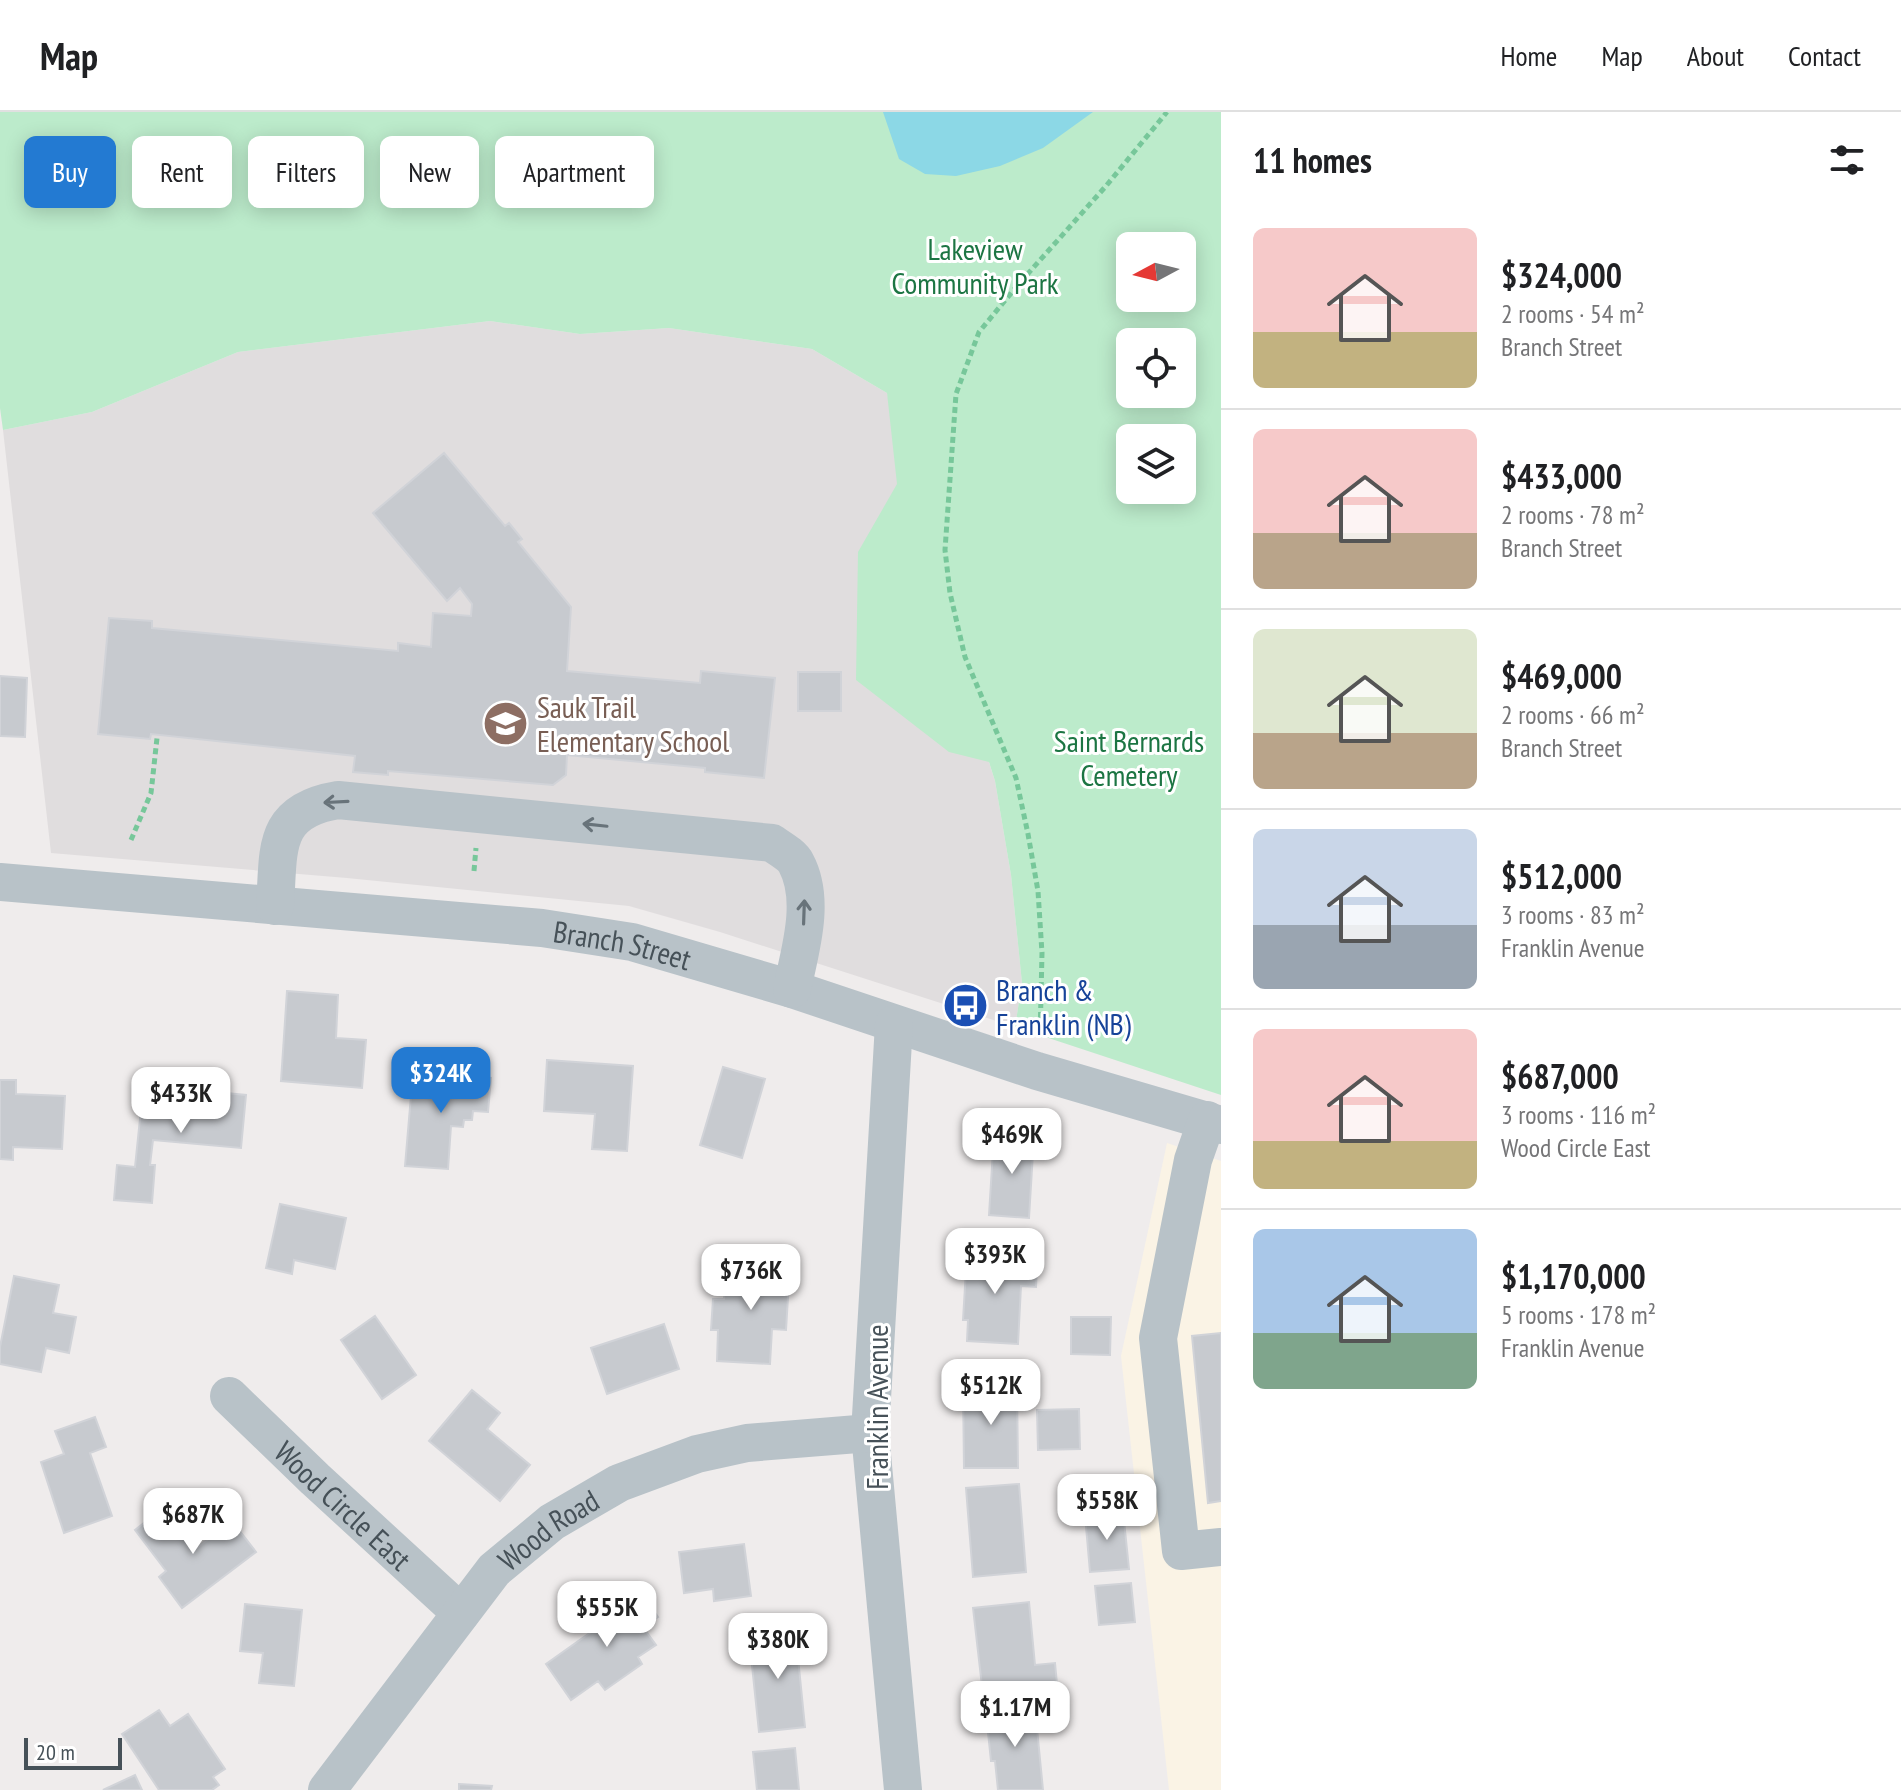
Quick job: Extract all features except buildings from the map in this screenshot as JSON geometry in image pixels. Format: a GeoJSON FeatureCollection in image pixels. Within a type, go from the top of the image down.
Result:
{"type":"FeatureCollection","features":[{"type":"Feature","properties":{"kind":"street"},"geometry":{"type":"LineString","coordinates":[[275,906],[284,830],[297,814],[317,803],[338,800],[772,843],[795,861],[805,892],[803,939],[792,989]]}},
{"type":"Feature","properties":{"kind":"street","name":"Branch Street"},"geometry":{"type":"LineString","coordinates":[[0,882],[542,928],[617,940],[792,989],[1037,1071],[1214,1122]]}},
{"type":"Feature","properties":{"kind":"street","name":"Franklin Avenue"},"geometry":{"type":"LineString","coordinates":[[894,1024],[870,1433],[903,1790]]}},
{"type":"Feature","properties":{"kind":"street"},"geometry":{"type":"LineString","coordinates":[[1214,1122],[1193,1160],[1158,1338],[1181,1551],[1221,1547]]}},
{"type":"Feature","properties":{"kind":"street","name":"Wood Circle East"},"geometry":{"type":"LineString","coordinates":[[229,1396],[461,1613]]}},
{"type":"Feature","properties":{"kind":"street","name":"Wood Road"},"geometry":{"type":"LineString","coordinates":[[327,1790],[494,1570],[541,1532],[619,1483],[697,1454],[747,1443],[870,1433]]}},
{"type":"Feature","properties":{"kind":"path"},"geometry":{"type":"LineString","coordinates":[[1042,1017],[1038,891],[1016,778],[965,657],[950,593],[945,550],[956,394],[979,332],[1167,112]]}},
{"type":"Feature","properties":{"kind":"path"},"geometry":{"type":"LineString","coordinates":[[131,840],[151,793],[157,738]]}},
{"type":"Feature","properties":{"kind":"shaded area","name":"Sauk Trail Elementary School"},"geometry":{"type":"Polygon","coordinates":[[[490,321],[580,334],[669,328],[812,349],[887,393],[958,666],[995,781],[1011,875],[1022,983],[1015,1027],[720,932],[629,906],[51,853],[3,430],[92,412],[238,352],[490,321]]]}},
{"type":"Feature","properties":{"kind":"shaded area"},"geometry":{"type":"Polygon","coordinates":[[[1167,1143],[1221,1161],[1221,1790],[1169,1790],[1121,1356],[1167,1143]]]}},
{"type":"Feature","properties":{"kind":"green space","name":"Lakeview Community Park"},"geometry":{"type":"Polygon","coordinates":[[[0,112],[1221,112],[1221,1095],[1015,1027],[1022,983],[1011,875],[989,762],[949,752],[856,680],[858,552],[897,484],[887,393],[812,349],[669,328],[580,334],[490,321],[238,352],[92,412],[3,430],[0,408],[0,112]]]}},
{"type":"Feature","properties":{"kind":"water"},"geometry":{"type":"Polygon","coordinates":[[[883,112],[1093,112],[1043,148],[1000,166],[956,176],[925,174],[899,159],[883,112]]]}},
{"type":"Feature","properties":{"kind":"place","name":"Sauk Trail Elementary School"},"geometry":{"type":"Point","coordinates":[506,723]}},
{"type":"Feature","properties":{"kind":"place","name":"Branch & Franklin (NB)"},"geometry":{"type":"Point","coordinates":[965,1006]}},
{"type":"Feature","properties":{"kind":"park label","name":"Saint Bernards Cemetery"},"geometry":{"type":"Point","coordinates":[1129,757]}}]}
